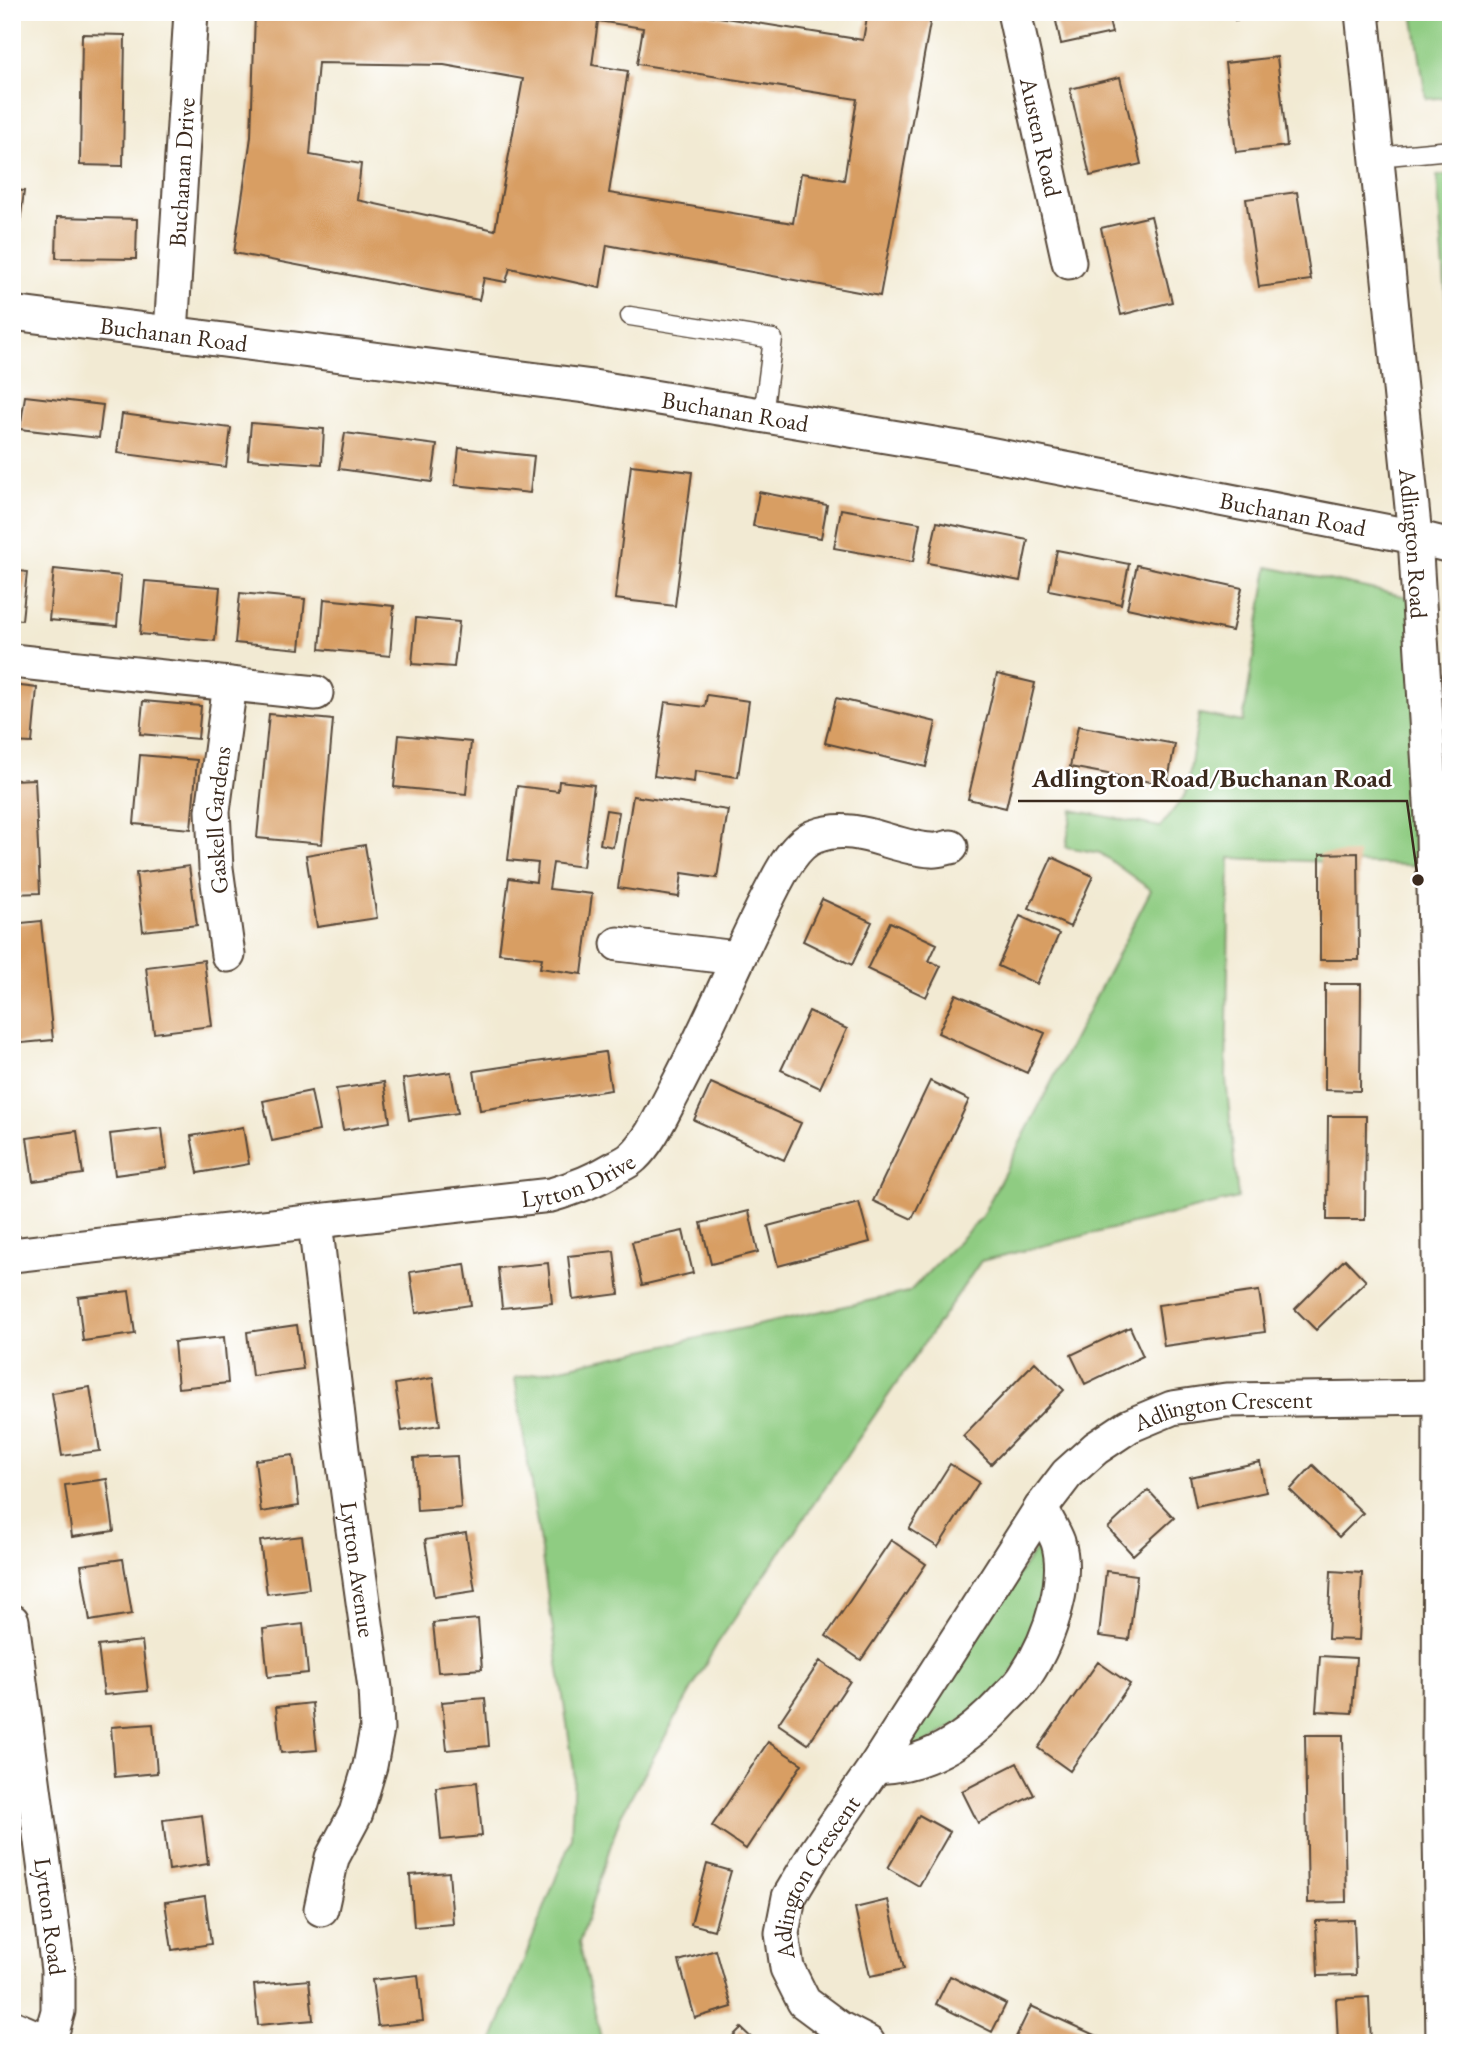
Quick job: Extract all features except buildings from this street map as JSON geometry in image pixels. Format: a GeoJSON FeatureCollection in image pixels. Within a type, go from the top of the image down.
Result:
{"type":"FeatureCollection","features":[{"type":"Feature","properties":{"kind":"street","name":"Buchanan Drive"},"geometry":{"type":"LineString","coordinates":[[171,332],[191,12]]}},
{"type":"Feature","properties":{"kind":"street","name":"Austen Road"},"geometry":{"type":"LineString","coordinates":[[1014,12],[1069,262]]}},
{"type":"Feature","properties":{"kind":"street","name":"Adlington Road"},"geometry":{"type":"LineString","coordinates":[[1362,12],[1415,537],[1444,970],[1439,1759],[1443,2043]]}},
{"type":"Feature","properties":{"kind":"street","name":"Buchanan Road"},"geometry":{"type":"LineString","coordinates":[[12,313],[593,387],[958,448],[1451,546]]}},
{"type":"Feature","properties":{"kind":"street"},"geometry":{"type":"LineString","coordinates":[[12,661],[316,693]]}},
{"type":"Feature","properties":{"kind":"street","name":"Gaskell Gardens"},"geometry":{"type":"LineString","coordinates":[[228,955],[216,868],[213,811],[230,684]]}},
{"type":"Feature","properties":{"kind":"street","name":"Lytton Drive"},"geometry":{"type":"LineString","coordinates":[[12,1255],[551,1195],[593,1181],[633,1158],[654,1130],[705,1032],[737,958],[782,870],[799,848],[814,836],[839,830],[862,832],[932,851],[951,847]]}},
{"type":"Feature","properties":{"kind":"street"},"geometry":{"type":"LineString","coordinates":[[618,944],[737,958]]}},
{"type":"Feature","properties":{"kind":"street","name":"Lytton Avenue"},"geometry":{"type":"LineString","coordinates":[[315,1222],[342,1450],[375,1688],[377,1729],[370,1766],[356,1813],[332,1858],[321,1909]]}},
{"type":"Feature","properties":{"kind":"street","name":"Adlington Crescent"},"geometry":{"type":"LineString","coordinates":[[868,2043],[839,2028],[804,2002],[788,1968],[782,1933],[789,1897],[1041,1508],[1067,1474],[1096,1448],[1129,1426],[1172,1408],[1226,1400],[1440,1397]]}},
{"type":"Feature","properties":{"kind":"street","name":"Adlington Crescent"},"geometry":{"type":"LineString","coordinates":[[875,1767],[896,1767],[946,1748],[972,1731],[1026,1677],[1050,1629],[1059,1595],[1061,1565],[1058,1542],[1041,1508]]}},
{"type":"Feature","properties":{"kind":"street","name":"Lytton Road"},"geometry":{"type":"LineString","coordinates":[[12,1621],[58,1970],[58,2011],[49,2043]]}},
{"type":"Feature","properties":{"kind":"street"},"geometry":{"type":"LineString","coordinates":[[12,2026],[49,2043]]}},
{"type":"Feature","properties":{"kind":"lane"},"geometry":{"type":"LineString","coordinates":[[1377,157],[1451,150]]}},
{"type":"Feature","properties":{"kind":"lane"},"geometry":{"type":"LineString","coordinates":[[630,316],[773,339],[763,415]]}},
{"type":"Feature","properties":{"kind":"green space"},"geometry":{"type":"Polygon","coordinates":[[[1413,12],[1451,12],[1451,97],[1426,99],[1413,12]]]}},
{"type":"Feature","properties":{"kind":"green space"},"geometry":{"type":"Polygon","coordinates":[[[1451,174],[1451,366],[1437,176],[1451,174]]]}},
{"type":"Feature","properties":{"kind":"green space"},"geometry":{"type":"Polygon","coordinates":[[[1268,567],[1413,598],[1430,866],[1230,858],[1226,1079],[1238,1198],[981,1261],[717,1644],[620,1817],[579,1943],[602,2043],[492,2043],[571,1839],[574,1770],[515,1378],[909,1292],[981,1218],[1151,890],[1100,853],[1066,847],[1072,810],[1160,827],[1186,794],[1199,714],[1243,722],[1268,567]]]}},
{"type":"Feature","properties":{"kind":"green space"},"geometry":{"type":"Polygon","coordinates":[[[1040,1542],[1051,1548],[1033,1639],[995,1700],[915,1750],[905,1745],[1040,1542]]]}},
{"type":"Feature","properties":{"kind":"place","name":"Adlington Road/Buchanan Road"},"geometry":{"type":"Point","coordinates":[1418,880]}}]}
